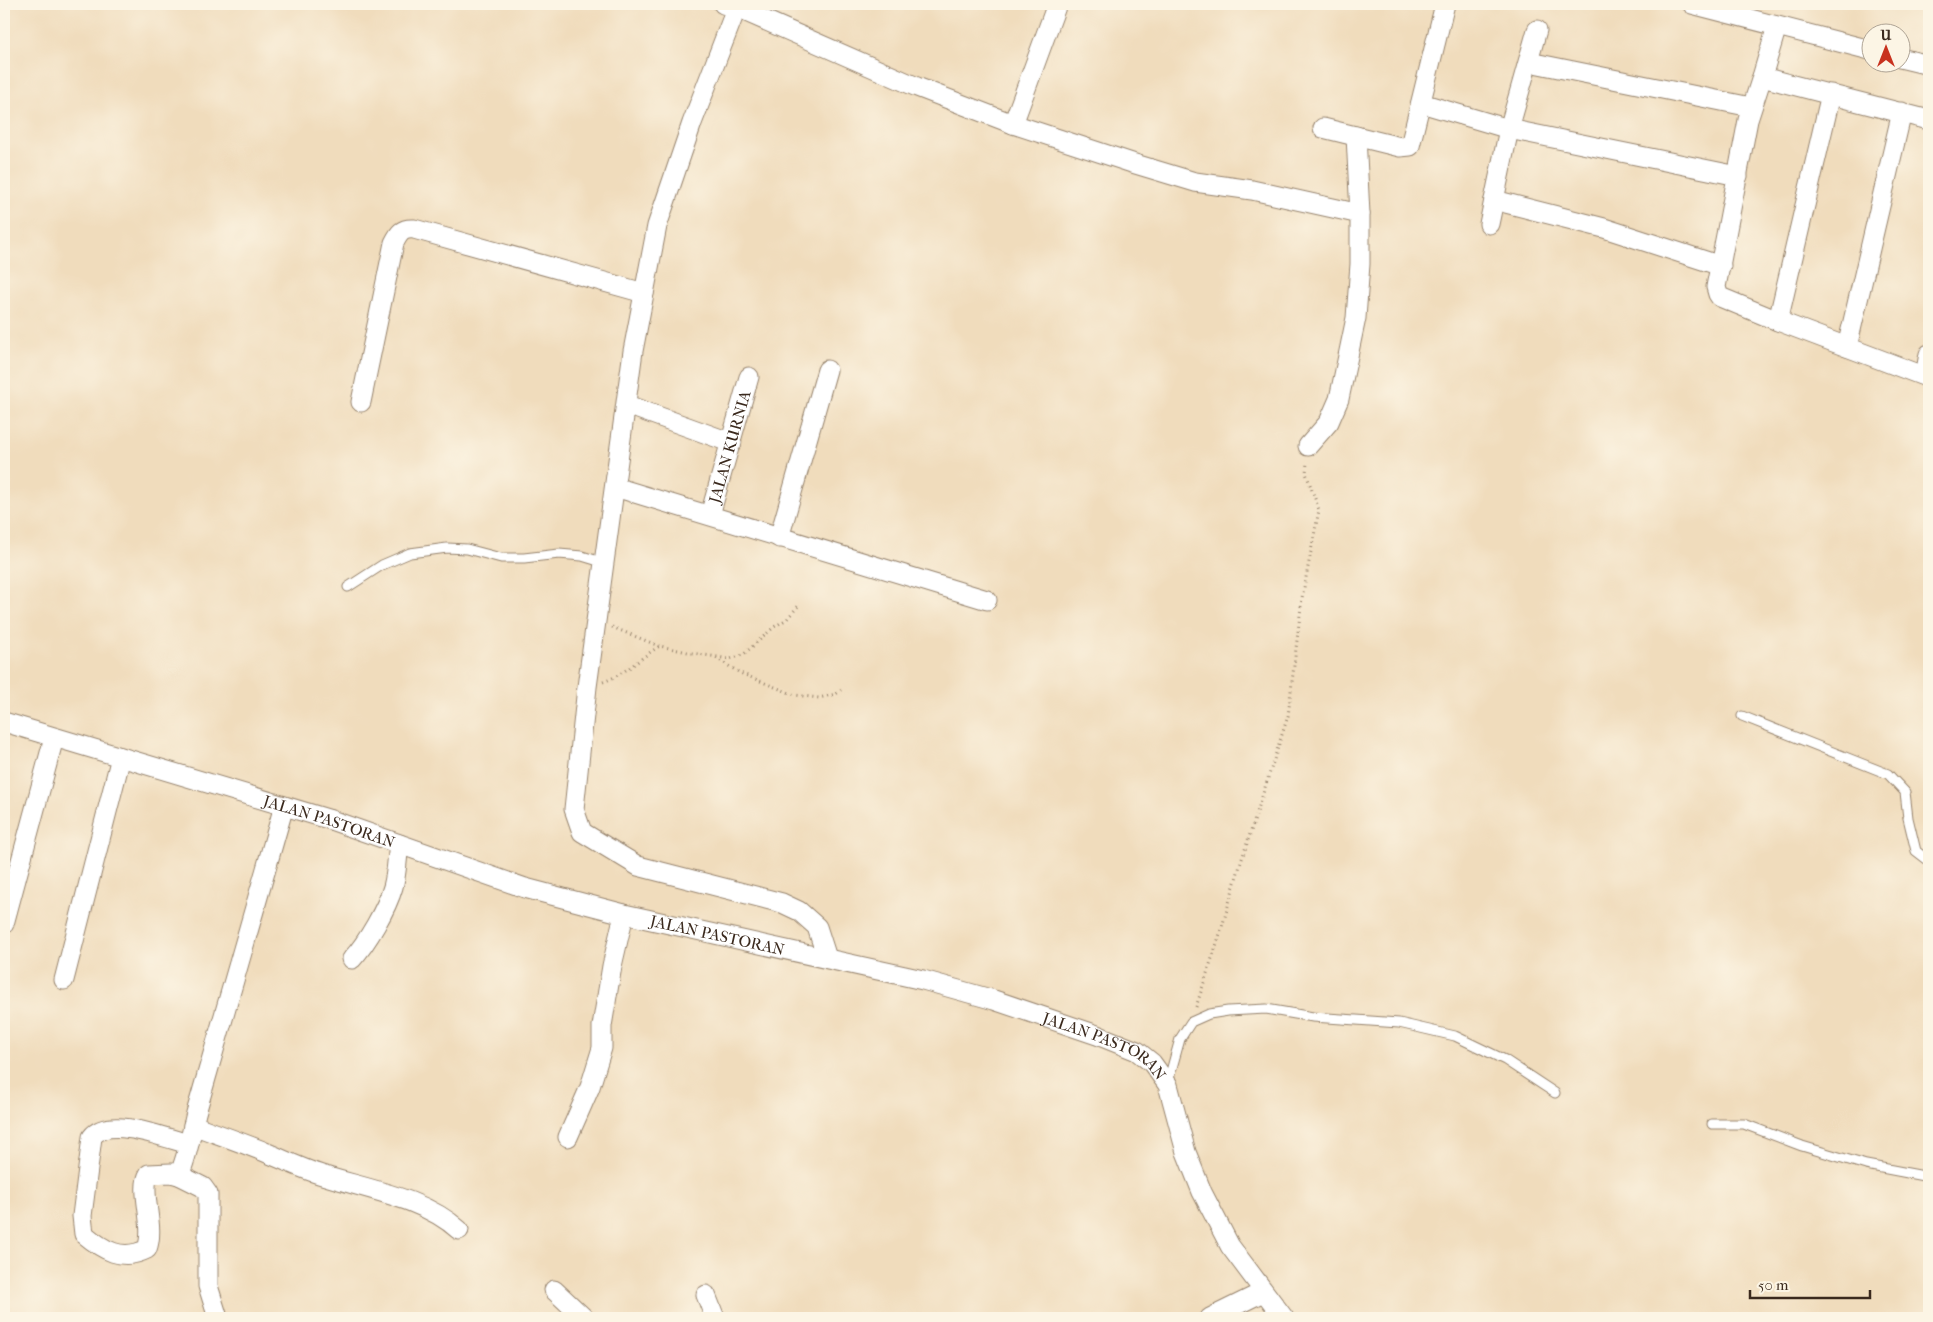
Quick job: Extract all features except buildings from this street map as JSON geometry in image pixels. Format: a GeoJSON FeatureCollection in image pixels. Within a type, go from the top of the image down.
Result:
{"type":"FeatureCollection","features":[{"type":"Feature","properties":{"kind":"street"},"geometry":{"type":"LineString","coordinates":[[1013,124],[1056,4]]}},
{"type":"Feature","properties":{"kind":"street"},"geometry":{"type":"LineString","coordinates":[[1323,128],[1400,147],[1410,146],[1445,4]]}},
{"type":"Feature","properties":{"kind":"street"},"geometry":{"type":"LineString","coordinates":[[1692,4],[1860,47]]}},
{"type":"Feature","properties":{"kind":"street"},"geometry":{"type":"LineString","coordinates":[[827,958],[817,927],[799,912],[782,903],[638,866],[582,832],[574,809],[587,687],[633,351],[657,226],[733,5],[917,87],[1013,124],[1195,182],[1252,190],[1298,202],[1360,214]]}},
{"type":"Feature","properties":{"kind":"street"},"geometry":{"type":"LineString","coordinates":[[1778,26],[1769,78],[1751,107],[1716,290],[1720,297],[1778,321],[1927,377],[1929,354]]}},
{"type":"Feature","properties":{"kind":"street"},"geometry":{"type":"LineString","coordinates":[[1489,224],[1509,129],[1537,30]]}},
{"type":"Feature","properties":{"kind":"street"},"geometry":{"type":"LineString","coordinates":[[1910,60],[1929,65]]}},
{"type":"Feature","properties":{"kind":"street"},"geometry":{"type":"LineString","coordinates":[[1528,62],[1751,107]]}},
{"type":"Feature","properties":{"kind":"street"},"geometry":{"type":"LineString","coordinates":[[1769,78],[1929,120]]}},
{"type":"Feature","properties":{"kind":"street"},"geometry":{"type":"LineString","coordinates":[[1778,321],[1832,94]]}},
{"type":"Feature","properties":{"kind":"street"},"geometry":{"type":"LineString","coordinates":[[1420,103],[1509,129],[1738,176]]}},
{"type":"Feature","properties":{"kind":"street"},"geometry":{"type":"LineString","coordinates":[[1847,347],[1902,112]]}},
{"type":"Feature","properties":{"kind":"street"},"geometry":{"type":"LineString","coordinates":[[1308,446],[1329,422],[1339,399],[1356,318],[1360,264],[1360,214],[1356,136]]}},
{"type":"Feature","properties":{"kind":"street"},"geometry":{"type":"LineString","coordinates":[[1494,200],[1604,228],[1720,266]]}},
{"type":"Feature","properties":{"kind":"street"},"geometry":{"type":"LineString","coordinates":[[361,402],[394,244],[399,233],[406,229],[644,293]]}},
{"type":"Feature","properties":{"kind":"street"},"geometry":{"type":"LineString","coordinates":[[779,538],[826,370]]}},
{"type":"Feature","properties":{"kind":"street","name":"JALAN KURNIA"},"geometry":{"type":"LineString","coordinates":[[710,515],[732,443],[749,377]]}},
{"type":"Feature","properties":{"kind":"street"},"geometry":{"type":"LineString","coordinates":[[626,405],[732,443]]}},
{"type":"Feature","properties":{"kind":"street"},"geometry":{"type":"LineString","coordinates":[[615,487],[988,600]]}},
{"type":"Feature","properties":{"kind":"street","name":"JALAN PASTORAN"},"geometry":{"type":"LineString","coordinates":[[4,722],[284,806],[525,888],[624,914],[923,980],[994,1000],[1097,1035],[1137,1051],[1152,1063],[1168,1085],[1186,1152],[1202,1192],[1230,1246],[1284,1318]]}},
{"type":"Feature","properties":{"kind":"street"},"geometry":{"type":"LineString","coordinates":[[4,924],[54,738]]}},
{"type":"Feature","properties":{"kind":"street"},"geometry":{"type":"LineString","coordinates":[[64,980],[121,757]]}},
{"type":"Feature","properties":{"kind":"street"},"geometry":{"type":"LineString","coordinates":[[179,1175],[284,806]]}},
{"type":"Feature","properties":{"kind":"street"},"geometry":{"type":"LineString","coordinates":[[352,959],[362,949],[393,887],[399,844]]}},
{"type":"Feature","properties":{"kind":"street"},"geometry":{"type":"LineString","coordinates":[[568,1137],[590,1087],[602,1048],[602,1026],[624,914]]}},
{"type":"Feature","properties":{"kind":"street"},"geometry":{"type":"LineString","coordinates":[[193,1125],[244,1143],[321,1175],[354,1183],[420,1206],[446,1218],[460,1230]]}},
{"type":"Feature","properties":{"kind":"street"},"geometry":{"type":"LineString","coordinates":[[188,1144],[141,1131],[115,1127],[95,1132],[92,1137],[82,1216],[84,1234],[100,1247],[122,1255],[137,1254],[147,1249],[149,1242],[150,1231],[145,1189],[146,1179],[149,1174],[179,1175],[203,1187],[208,1194],[208,1286],[218,1318]]}},
{"type":"Feature","properties":{"kind":"street"},"geometry":{"type":"LineString","coordinates":[[554,1290],[584,1318]]}},
{"type":"Feature","properties":{"kind":"street"},"geometry":{"type":"LineString","coordinates":[[1210,1318],[1263,1292]]}},
{"type":"Feature","properties":{"kind":"street"},"geometry":{"type":"LineString","coordinates":[[706,1295],[715,1318]]}},
{"type":"Feature","properties":{"kind":"lane"},"geometry":{"type":"LineString","coordinates":[[348,588],[382,564],[410,553],[448,548],[467,549],[501,558],[582,556],[605,564]]}},
{"type":"Feature","properties":{"kind":"lane"},"geometry":{"type":"LineString","coordinates":[[1742,716],[1888,774],[1905,792],[1908,818],[1916,851],[1929,861]]}},
{"type":"Feature","properties":{"kind":"lane"},"geometry":{"type":"LineString","coordinates":[[1168,1085],[1180,1039],[1191,1022],[1209,1014],[1266,1009],[1313,1017],[1399,1023],[1455,1036],[1505,1060],[1555,1093]]}},
{"type":"Feature","properties":{"kind":"lane"},"geometry":{"type":"LineString","coordinates":[[1712,1124],[1744,1124],[1802,1146],[1866,1165],[1929,1176]]}},
{"type":"Feature","properties":{"kind":"path"},"geometry":{"type":"LineString","coordinates":[[1191,1022],[1288,716],[1302,598],[1319,510],[1306,473],[1308,446]]}},
{"type":"Feature","properties":{"kind":"path"},"geometry":{"type":"LineString","coordinates":[[597,623],[618,628],[660,646],[730,659],[743,655],[774,627],[788,619],[800,604]]}},
{"type":"Feature","properties":{"kind":"path"},"geometry":{"type":"LineString","coordinates":[[587,687],[612,680],[660,646]]}},
{"type":"Feature","properties":{"kind":"path"},"geometry":{"type":"LineString","coordinates":[[714,657],[740,673],[795,695],[819,698],[836,694],[841,690]]}}]}
